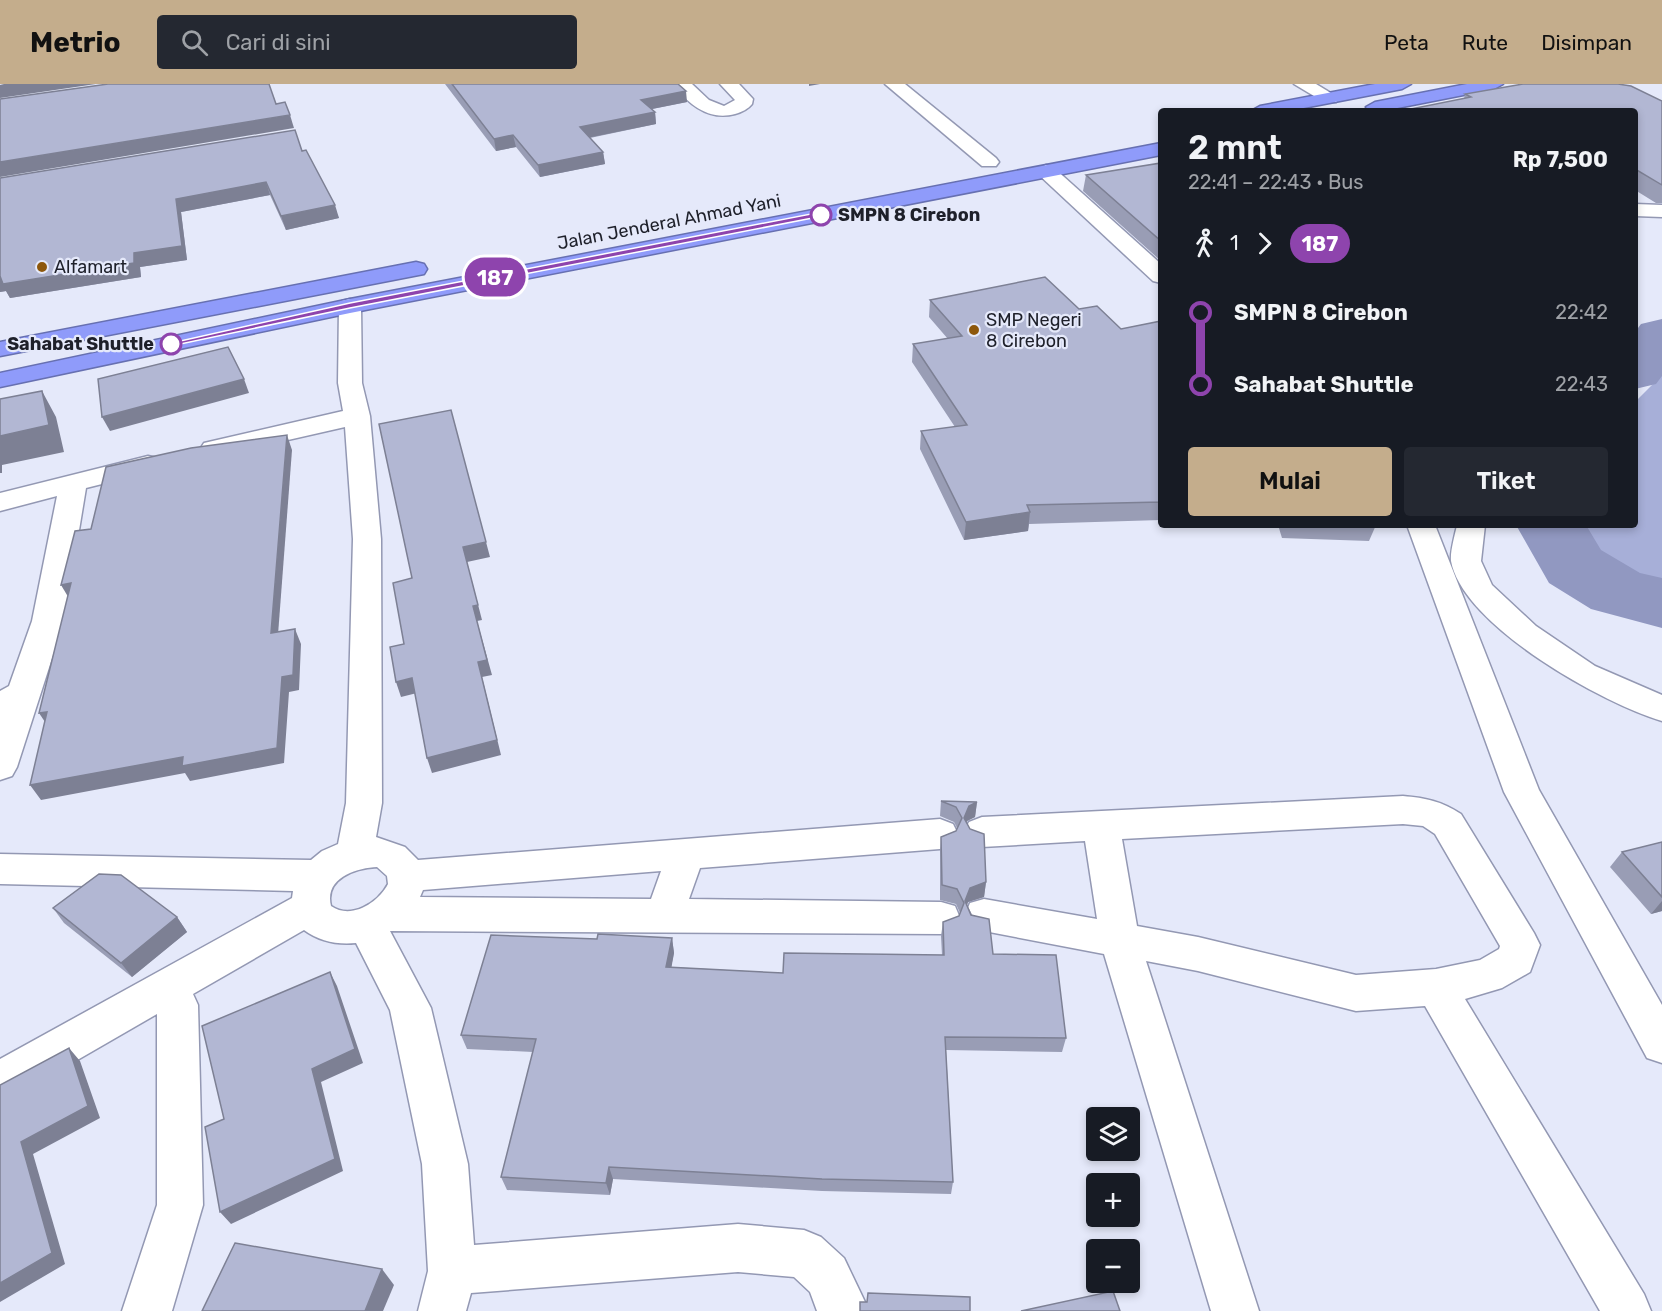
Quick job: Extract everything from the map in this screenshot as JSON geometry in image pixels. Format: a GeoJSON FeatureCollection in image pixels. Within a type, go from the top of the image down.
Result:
{"type":"FeatureCollection","features":[{"type":"Feature","properties":{"kind":"highway"},"geometry":{"type":"LineString","coordinates":[[1276,108],[1402,84]]}},
{"type":"Feature","properties":{"kind":"highway"},"geometry":{"type":"LineString","coordinates":[[1372,108],[1494,84]]}},
{"type":"Feature","properties":{"kind":"highway"},"geometry":{"type":"LineString","coordinates":[[907,178],[1158,131]]}},
{"type":"Feature","properties":{"kind":"highway","name":"Jalan Jenderal Ahmad Yani"},"geometry":{"type":"LineString","coordinates":[[0,380],[350,306],[1158,150]]}},
{"type":"Feature","properties":{"kind":"highway"},"geometry":{"type":"LineString","coordinates":[[0,350],[433,266]]}},
{"type":"Feature","properties":{"kind":"street"},"geometry":{"type":"LineString","coordinates":[[682,84],[707,109],[718,111],[734,109],[743,104],[744,99],[729,84]]}},
{"type":"Feature","properties":{"kind":"street"},"geometry":{"type":"LineString","coordinates":[[894,84],[989,162]]}},
{"type":"Feature","properties":{"kind":"street"},"geometry":{"type":"LineString","coordinates":[[1303,84],[1330,98]]}},
{"type":"Feature","properties":{"kind":"street"},"geometry":{"type":"LineString","coordinates":[[1046,171],[1158,273]]}},
{"type":"Feature","properties":{"kind":"street"},"geometry":{"type":"LineString","coordinates":[[1638,210],[1662,211]]}},
{"type":"Feature","properties":{"kind":"street"},"geometry":{"type":"LineString","coordinates":[[350,306],[350,383],[357,416],[367,551],[364,803],[355,853]]}},
{"type":"Feature","properties":{"kind":"street"},"geometry":{"type":"LineString","coordinates":[[0,502],[75,481],[357,416]]}},
{"type":"Feature","properties":{"kind":"street"},"geometry":{"type":"LineString","coordinates":[[0,767],[12,699],[48,621],[75,481]]}},
{"type":"Feature","properties":{"kind":"street"},"geometry":{"type":"LineString","coordinates":[[1422,528],[1522,792],[1662,1044]]}},
{"type":"Feature","properties":{"kind":"street"},"geometry":{"type":"LineString","coordinates":[[1471,528],[1466,561],[1480,590],[1525,634],[1584,674],[1662,709]]}},
{"type":"Feature","properties":{"kind":"street"},"geometry":{"type":"LineString","coordinates":[[982,832],[1403,810],[1431,812],[1448,824],[1520,945],[1516,960],[1488,976],[1436,987],[1356,993],[1198,954],[984,915]]}},
{"type":"Feature","properties":{"kind":"street"},"geometry":{"type":"LineString","coordinates":[[1101,825],[1119,938],[1235,1311]]}},
{"type":"Feature","properties":{"kind":"street"},"geometry":{"type":"LineString","coordinates":[[406,876],[940,834]]}},
{"type":"Feature","properties":{"kind":"street"},"geometry":{"type":"LineString","coordinates":[[0,1082],[314,892],[335,862],[355,853],[379,852],[398,861],[406,876],[403,896],[377,919]]}},
{"type":"Feature","properties":{"kind":"street"},"geometry":{"type":"LineString","coordinates":[[664,915],[686,854]]}},
{"type":"Feature","properties":{"kind":"street"},"geometry":{"type":"LineString","coordinates":[[0,869],[314,892]]}},
{"type":"Feature","properties":{"kind":"street"},"geometry":{"type":"LineString","coordinates":[[314,892],[317,919],[331,927],[348,929],[377,919],[664,915],[941,918]]}},
{"type":"Feature","properties":{"kind":"street"},"geometry":{"type":"LineString","coordinates":[[377,919],[411,1008],[445,1164],[447,1291],[738,1248],[804,1254],[826,1275],[841,1302],[841,1311]]}},
{"type":"Feature","properties":{"kind":"street"},"geometry":{"type":"LineString","coordinates":[[1436,987],[1627,1311]]}},
{"type":"Feature","properties":{"kind":"street"},"geometry":{"type":"LineString","coordinates":[[147,1311],[180,1205],[178,1005]]}},
{"type":"Feature","properties":{"kind":"shaded area"},"geometry":{"type":"Polygon","coordinates":[[[1662,375],[1662,591],[1632,582],[1604,569],[1581,551],[1566,528],[1638,528],[1638,399],[1662,375]]]}},
{"type":"Feature","properties":{"kind":"building"},"geometry":{"type":"Polygon","coordinates":[[[108,84],[269,84],[276,104],[285,102],[290,115],[0,162],[0,99],[108,84]]]}},
{"type":"Feature","properties":{"kind":"building"},"geometry":{"type":"Polygon","coordinates":[[[452,84],[678,84],[686,91],[641,100],[655,112],[580,127],[603,152],[538,165],[513,135],[494,139],[452,84]]]}},
{"type":"Feature","properties":{"kind":"building"},"geometry":{"type":"Polygon","coordinates":[[[1523,84],[1631,86],[1662,101],[1662,185],[1638,171],[1638,108],[1416,108],[1471,97],[1465,94],[1523,84]]]}},
{"type":"Feature","properties":{"kind":"building"},"geometry":{"type":"Polygon","coordinates":[[[295,130],[302,151],[306,150],[335,205],[281,216],[266,182],[176,199],[182,246],[134,253],[134,263],[3,284],[0,276],[0,178],[295,130]]]}},
{"type":"Feature","properties":{"kind":"building"},"geometry":{"type":"Polygon","coordinates":[[[1158,163],[1158,238],[1086,175],[1158,163]]]}},
{"type":"Feature","properties":{"kind":"building"},"geometry":{"type":"Polygon","coordinates":[[[1045,277],[1079,309],[1097,306],[1121,329],[1158,322],[1158,502],[1027,505],[1030,512],[966,522],[921,431],[967,425],[913,344],[962,336],[930,300],[1045,277]]]}},
{"type":"Feature","properties":{"kind":"building"},"geometry":{"type":"Polygon","coordinates":[[[228,347],[244,379],[102,417],[98,379],[228,347]]]}},
{"type":"Feature","properties":{"kind":"building"},"geometry":{"type":"Polygon","coordinates":[[[42,391],[49,425],[0,436],[0,399],[42,391]]]}},
{"type":"Feature","properties":{"kind":"building"},"geometry":{"type":"Polygon","coordinates":[[[451,410],[486,542],[463,547],[478,605],[473,606],[487,660],[478,662],[497,740],[427,758],[412,678],[396,682],[390,647],[404,644],[393,583],[412,578],[379,424],[451,410]]]}},
{"type":"Feature","properties":{"kind":"building"},"geometry":{"type":"Polygon","coordinates":[[[287,435],[271,633],[295,629],[293,675],[282,677],[277,748],[182,766],[183,757],[30,785],[47,712],[39,713],[71,583],[61,585],[75,531],[91,529],[106,467],[191,448],[287,435]]]}},
{"type":"Feature","properties":{"kind":"building"},"geometry":{"type":"Polygon","coordinates":[[[941,801],[977,802],[969,806],[964,818],[970,829],[984,834],[986,882],[970,888],[965,901],[971,915],[989,919],[993,954],[1056,955],[1066,1038],[945,1037],[953,1182],[822,1179],[609,1167],[606,1183],[501,1177],[536,1039],[461,1035],[491,935],[597,939],[598,934],[672,938],[666,967],[783,973],[784,953],[944,955],[943,922],[959,916],[964,903],[957,889],[942,885],[941,837],[956,831],[962,818],[956,807],[941,801]]]}},
{"type":"Feature","properties":{"kind":"building"},"geometry":{"type":"Polygon","coordinates":[[[1662,842],[1662,897],[1622,852],[1662,842]]]}},
{"type":"Feature","properties":{"kind":"building"},"geometry":{"type":"Polygon","coordinates":[[[99,874],[121,875],[177,917],[121,963],[53,908],[99,874]]]}},
{"type":"Feature","properties":{"kind":"building"},"geometry":{"type":"Polygon","coordinates":[[[330,972],[355,1049],[312,1069],[335,1159],[220,1212],[205,1127],[224,1119],[202,1026],[330,972]]]}},
{"type":"Feature","properties":{"kind":"building"},"geometry":{"type":"Polygon","coordinates":[[[69,1048],[88,1106],[21,1142],[52,1253],[0,1283],[0,1085],[69,1048]]]}},
{"type":"Feature","properties":{"kind":"building"},"geometry":{"type":"Polygon","coordinates":[[[235,1243],[382,1269],[365,1311],[202,1311],[235,1243]]]}},
{"type":"Feature","properties":{"kind":"building"},"geometry":{"type":"Polygon","coordinates":[[[868,1293],[970,1297],[970,1311],[860,1311],[860,1302],[867,1302],[868,1293]]]}},
{"type":"Feature","properties":{"kind":"building"},"geometry":{"type":"Polygon","coordinates":[[[1104,1293],[1114,1293],[1120,1311],[1021,1311],[1104,1293]]]}},
{"type":"Feature","properties":{"kind":"waterway"},"geometry":{"type":"LineString","coordinates":[[1638,367],[1662,336]]}},
{"type":"Feature","properties":{"kind":"waterway"},"geometry":{"type":"LineString","coordinates":[[1553,528],[1575,566],[1617,592],[1662,603]]}},
{"type":"Feature","properties":{"kind":"bus line","name":"187"},"geometry":{"type":"LineString","coordinates":[[171,344],[350,306],[821,215]]}},
{"type":"Feature","properties":{"kind":"place","name":"SMPN 8 Cirebon"},"geometry":{"type":"Point","coordinates":[821,215]}},
{"type":"Feature","properties":{"kind":"place","name":"Alfamart"},"geometry":{"type":"Point","coordinates":[42,267]}},
{"type":"Feature","properties":{"kind":"place","name":"SMP Negeri 8 Cirebon"},"geometry":{"type":"Point","coordinates":[974,330]}},
{"type":"Feature","properties":{"kind":"place","name":"Sahabat Shuttle"},"geometry":{"type":"Point","coordinates":[171,344]}}]}
